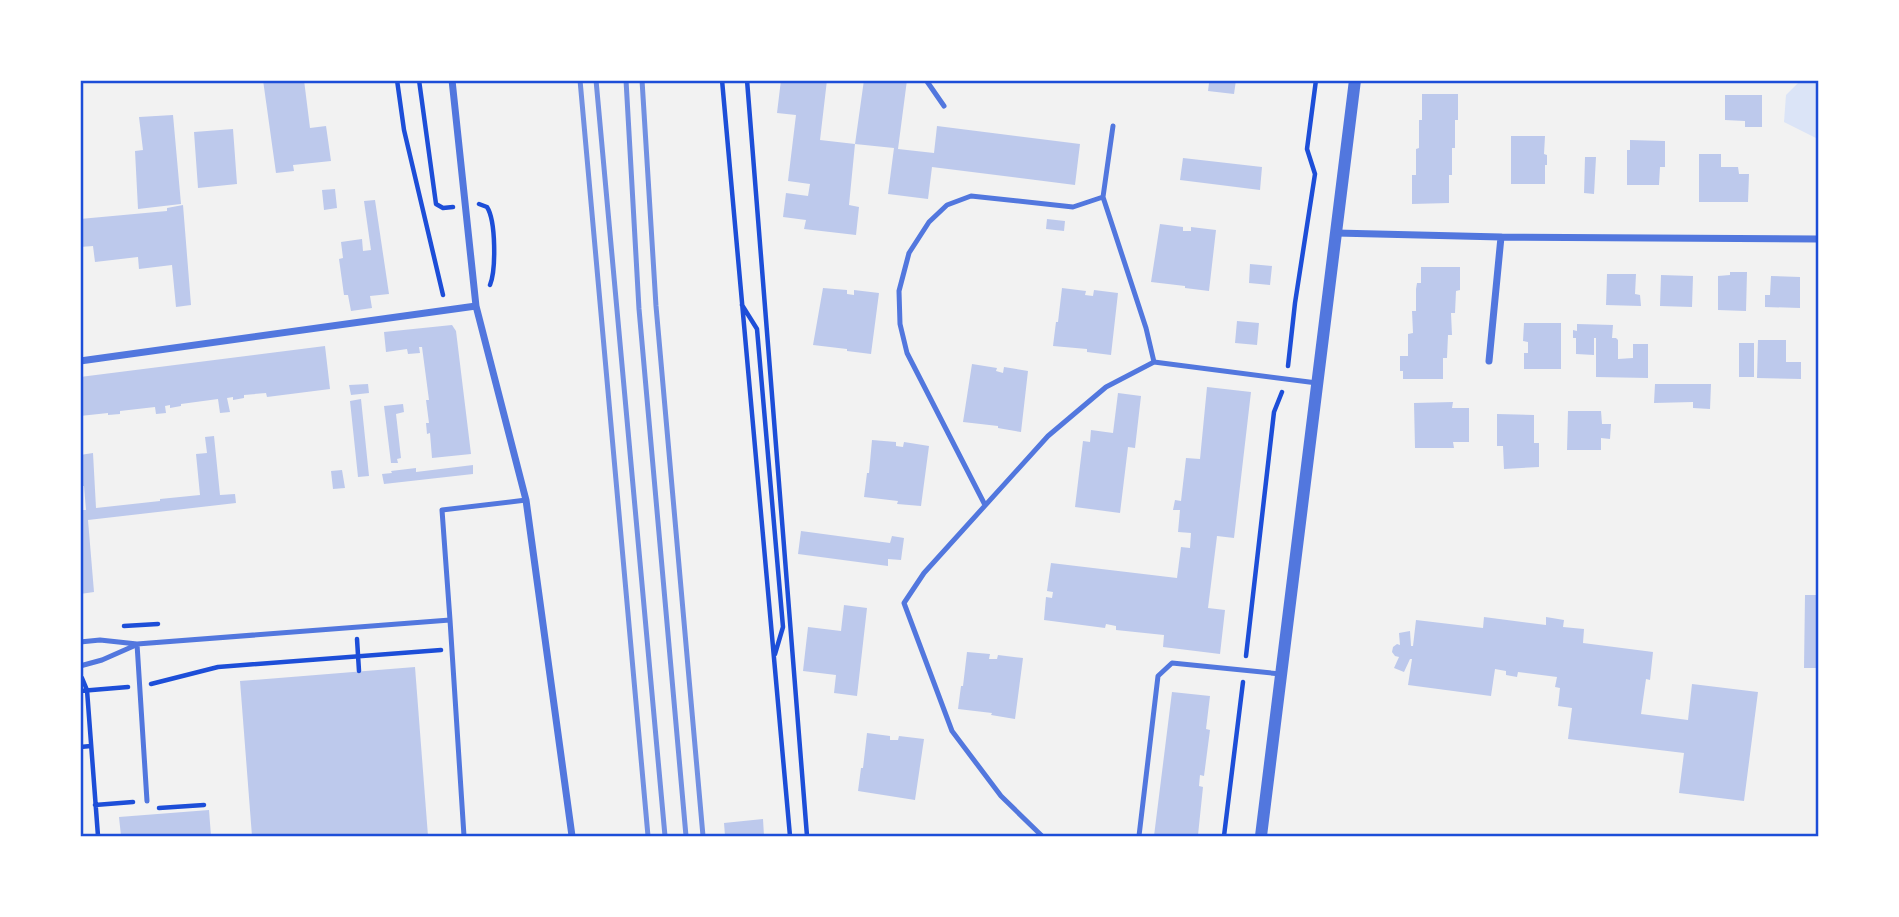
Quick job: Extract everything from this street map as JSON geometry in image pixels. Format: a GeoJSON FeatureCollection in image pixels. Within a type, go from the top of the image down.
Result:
{"type":"FeatureCollection","features":[{"type":"Feature","properties":{"kind":"street"},"geometry":{"type":"LineString","coordinates":[[452,80],[476,306],[526,500],[572,836]]}},
{"type":"Feature","properties":{"kind":"street"},"geometry":{"type":"LineString","coordinates":[[1261,836],[1355,80]]}},
{"type":"Feature","properties":{"kind":"street"},"geometry":{"type":"LineString","coordinates":[[1336,233],[1818,239]]}},
{"type":"Feature","properties":{"kind":"street"},"geometry":{"type":"LineString","coordinates":[[1489,362],[1501,237]]}},
{"type":"Feature","properties":{"kind":"street"},"geometry":{"type":"LineString","coordinates":[[80,360],[476,306]]}},
{"type":"Feature","properties":{"kind":"lane"},"geometry":{"type":"LineString","coordinates":[[926,80],[944,106]]}},
{"type":"Feature","properties":{"kind":"lane"},"geometry":{"type":"LineString","coordinates":[[1113,127],[1102,197],[1146,328],[1154,362]]}},
{"type":"Feature","properties":{"kind":"lane"},"geometry":{"type":"LineString","coordinates":[[985,505],[907,353],[900,324],[899,291],[909,253],[929,222],[947,205],[971,196],[1073,207],[1102,197]]}},
{"type":"Feature","properties":{"kind":"lane"},"geometry":{"type":"LineString","coordinates":[[1042,836],[1000,796],[952,731],[904,603],[924,573],[1048,436],[1106,387],[1154,362],[1318,383]]}},
{"type":"Feature","properties":{"kind":"lane"},"geometry":{"type":"LineString","coordinates":[[464,836],[442,510],[526,500]]}},
{"type":"Feature","properties":{"kind":"lane"},"geometry":{"type":"LineString","coordinates":[[80,642],[100,640],[138,644],[450,620]]}},
{"type":"Feature","properties":{"kind":"lane"},"geometry":{"type":"LineString","coordinates":[[80,666],[102,660],[138,644]]}},
{"type":"Feature","properties":{"kind":"lane"},"geometry":{"type":"LineString","coordinates":[[138,644],[147,801]]}},
{"type":"Feature","properties":{"kind":"lane"},"geometry":{"type":"LineString","coordinates":[[1139,836],[1158,676],[1172,663],[1281,674]]}},
{"type":"Feature","properties":{"kind":"path"},"geometry":{"type":"LineString","coordinates":[[397,80],[404,130],[447,310]]}},
{"type":"Feature","properties":{"kind":"path"},"geometry":{"type":"LineString","coordinates":[[419,80],[436,204],[443,208],[452,207]]}},
{"type":"Feature","properties":{"kind":"path"},"geometry":{"type":"LineString","coordinates":[[722,80],[790,836]]}},
{"type":"Feature","properties":{"kind":"path"},"geometry":{"type":"LineString","coordinates":[[747,80],[807,836]]}},
{"type":"Feature","properties":{"kind":"path"},"geometry":{"type":"LineString","coordinates":[[1224,836],[1274,412],[1286,379],[1315,174],[1307,149],[1317,80]]}},
{"type":"Feature","properties":{"kind":"path"},"geometry":{"type":"LineString","coordinates":[[476,306],[492,281],[490,212],[481,203]]}},
{"type":"Feature","properties":{"kind":"path"},"geometry":{"type":"LineString","coordinates":[[742,304],[757,329],[783,627],[774,656]]}},
{"type":"Feature","properties":{"kind":"path"},"geometry":{"type":"LineString","coordinates":[[356,628],[359,671]]}},
{"type":"Feature","properties":{"kind":"path"},"geometry":{"type":"LineString","coordinates":[[80,691],[140,686],[218,667],[452,649]]}},
{"type":"Feature","properties":{"kind":"path"},"geometry":{"type":"LineString","coordinates":[[82,676],[87,690],[98,836]]}},
{"type":"Feature","properties":{"kind":"path"},"geometry":{"type":"LineString","coordinates":[[80,747],[91,746]]}},
{"type":"Feature","properties":{"kind":"path"},"geometry":{"type":"LineString","coordinates":[[96,805],[147,801]]}},
{"type":"Feature","properties":{"kind":"path"},"geometry":{"type":"LineString","coordinates":[[147,809],[204,805]]}},
{"type":"Feature","properties":{"kind":"shaded area"},"geometry":{"type":"Polygon","coordinates":[[[1801,80],[1818,81],[1818,139],[1784,122],[1786,95],[1801,80]]]}},
{"type":"Feature","properties":{"kind":"building"},"geometry":{"type":"Polygon","coordinates":[[[263,80],[304,80],[310,128],[326,126],[331,161],[293,165],[294,171],[276,173],[263,80]]]}},
{"type":"Feature","properties":{"kind":"building"},"geometry":{"type":"Polygon","coordinates":[[[781,80],[827,80],[820,140],[855,144],[849,205],[859,207],[856,235],[804,229],[806,220],[783,217],[786,193],[808,196],[810,184],[788,181],[796,115],[777,113],[781,80]]]}},
{"type":"Feature","properties":{"kind":"building"},"geometry":{"type":"Polygon","coordinates":[[[864,80],[907,80],[898,149],[934,153],[937,126],[1080,144],[1075,185],[932,167],[928,199],[888,194],[894,148],[855,144],[864,80]]]}},
{"type":"Feature","properties":{"kind":"building"},"geometry":{"type":"Polygon","coordinates":[[[1201,80],[1236,80],[1234,94],[1208,91],[1209,83],[1201,80]]]}},
{"type":"Feature","properties":{"kind":"building"},"geometry":{"type":"Polygon","coordinates":[[[1422,94],[1458,94],[1452,175],[1449,175],[1449,203],[1412,204],[1412,175],[1416,175],[1422,94]]]}},
{"type":"Feature","properties":{"kind":"building"},"geometry":{"type":"Polygon","coordinates":[[[1725,95],[1762,95],[1762,127],[1745,127],[1745,121],[1725,120],[1725,95]]]}},
{"type":"Feature","properties":{"kind":"building"},"geometry":{"type":"Polygon","coordinates":[[[173,115],[181,204],[138,209],[135,151],[143,150],[139,117],[173,115]]]}},
{"type":"Feature","properties":{"kind":"building"},"geometry":{"type":"Polygon","coordinates":[[[233,129],[237,184],[198,188],[194,132],[233,129]]]}},
{"type":"Feature","properties":{"kind":"building"},"geometry":{"type":"Polygon","coordinates":[[[1511,136],[1545,136],[1545,184],[1511,184],[1511,136]]]}},
{"type":"Feature","properties":{"kind":"building"},"geometry":{"type":"Polygon","coordinates":[[[1630,140],[1665,141],[1665,167],[1660,167],[1659,185],[1627,185],[1627,150],[1630,150],[1630,140]]]}},
{"type":"Feature","properties":{"kind":"building"},"geometry":{"type":"Polygon","coordinates":[[[1699,154],[1721,154],[1721,167],[1738,167],[1739,174],[1749,174],[1748,202],[1699,202],[1699,154]]]}},
{"type":"Feature","properties":{"kind":"building"},"geometry":{"type":"Polygon","coordinates":[[[1585,157],[1596,157],[1594,194],[1584,193],[1585,157]]]}},
{"type":"Feature","properties":{"kind":"building"},"geometry":{"type":"Polygon","coordinates":[[[1183,158],[1262,167],[1260,190],[1180,180],[1183,158]]]}},
{"type":"Feature","properties":{"kind":"building"},"geometry":{"type":"Polygon","coordinates":[[[335,189],[337,208],[324,210],[322,190],[335,189]]]}},
{"type":"Feature","properties":{"kind":"building"},"geometry":{"type":"Polygon","coordinates":[[[375,200],[389,294],[370,296],[372,308],[351,311],[348,295],[344,295],[339,259],[343,258],[341,242],[362,239],[363,251],[371,250],[364,201],[375,200]]]}},
{"type":"Feature","properties":{"kind":"building"},"geometry":{"type":"Polygon","coordinates":[[[183,205],[191,305],[176,307],[172,265],[139,269],[138,257],[95,262],[93,246],[80,247],[80,219],[167,211],[167,208],[183,205]]]}},
{"type":"Feature","properties":{"kind":"building"},"geometry":{"type":"Polygon","coordinates":[[[1047,219],[1065,221],[1064,231],[1046,229],[1047,219]]]}},
{"type":"Feature","properties":{"kind":"building"},"geometry":{"type":"Polygon","coordinates":[[[1160,224],[1183,227],[1183,231],[1191,231],[1191,227],[1216,230],[1209,291],[1151,282],[1160,224]]]}},
{"type":"Feature","properties":{"kind":"building"},"geometry":{"type":"Polygon","coordinates":[[[1250,264],[1272,266],[1270,285],[1249,283],[1250,264]]]}},
{"type":"Feature","properties":{"kind":"building"},"geometry":{"type":"Polygon","coordinates":[[[1421,267],[1460,267],[1460,290],[1456,291],[1455,313],[1451,313],[1452,335],[1448,335],[1447,358],[1443,358],[1443,379],[1403,379],[1403,371],[1400,371],[1400,356],[1408,356],[1408,334],[1413,333],[1412,311],[1416,311],[1416,289],[1417,283],[1421,283],[1421,267]]]}},
{"type":"Feature","properties":{"kind":"building"},"geometry":{"type":"Polygon","coordinates":[[[1730,272],[1747,272],[1746,311],[1718,310],[1718,276],[1730,275],[1730,272]]]}},
{"type":"Feature","properties":{"kind":"building"},"geometry":{"type":"Polygon","coordinates":[[[1607,274],[1636,274],[1635,294],[1640,295],[1641,306],[1606,305],[1607,274]]]}},
{"type":"Feature","properties":{"kind":"building"},"geometry":{"type":"Polygon","coordinates":[[[1661,275],[1693,276],[1692,307],[1660,306],[1661,275]]]}},
{"type":"Feature","properties":{"kind":"building"},"geometry":{"type":"Polygon","coordinates":[[[1771,276],[1800,277],[1800,308],[1765,307],[1765,295],[1770,295],[1771,276]]]}},
{"type":"Feature","properties":{"kind":"building"},"geometry":{"type":"Polygon","coordinates":[[[823,288],[847,290],[847,294],[854,295],[854,290],[879,293],[871,354],[813,345],[823,288]]]}},
{"type":"Feature","properties":{"kind":"building"},"geometry":{"type":"Polygon","coordinates":[[[1062,288],[1086,291],[1085,295],[1093,296],[1094,290],[1118,293],[1111,355],[1087,352],[1087,349],[1053,346],[1062,288]]]}},
{"type":"Feature","properties":{"kind":"building"},"geometry":{"type":"Polygon","coordinates":[[[1237,321],[1259,323],[1257,345],[1235,343],[1237,321]]]}},
{"type":"Feature","properties":{"kind":"building"},"geometry":{"type":"Polygon","coordinates":[[[1524,323],[1561,323],[1561,369],[1524,369],[1524,353],[1528,353],[1528,342],[1523,341],[1524,323]]]}},
{"type":"Feature","properties":{"kind":"building"},"geometry":{"type":"Polygon","coordinates":[[[1577,324],[1613,325],[1612,338],[1618,340],[1618,359],[1633,358],[1633,344],[1648,344],[1648,378],[1596,377],[1596,338],[1594,355],[1576,354],[1573,330],[1577,331],[1577,324]]]}},
{"type":"Feature","properties":{"kind":"building"},"geometry":{"type":"Polygon","coordinates":[[[452,325],[456,331],[471,454],[432,458],[430,433],[427,434],[426,423],[429,423],[426,400],[429,400],[422,347],[419,347],[420,353],[408,354],[407,349],[386,352],[384,332],[452,325]]]}},
{"type":"Feature","properties":{"kind":"building"},"geometry":{"type":"Polygon","coordinates":[[[1758,340],[1786,340],[1786,362],[1801,362],[1801,379],[1757,378],[1758,340]]]}},
{"type":"Feature","properties":{"kind":"building"},"geometry":{"type":"Polygon","coordinates":[[[1739,343],[1754,343],[1754,377],[1739,377],[1739,343]]]}},
{"type":"Feature","properties":{"kind":"building"},"geometry":{"type":"Polygon","coordinates":[[[325,346],[330,389],[267,397],[266,393],[244,395],[244,398],[233,400],[233,397],[227,398],[230,412],[220,413],[218,399],[170,408],[170,405],[165,406],[166,413],[156,414],[155,407],[120,411],[120,414],[80,416],[80,377],[325,346]]]}},
{"type":"Feature","properties":{"kind":"building"},"geometry":{"type":"Polygon","coordinates":[[[972,364],[997,368],[996,371],[1003,373],[1004,367],[1028,371],[1021,432],[963,422],[972,364]]]}},
{"type":"Feature","properties":{"kind":"building"},"geometry":{"type":"Polygon","coordinates":[[[368,384],[369,393],[351,395],[349,385],[368,384]]]}},
{"type":"Feature","properties":{"kind":"building"},"geometry":{"type":"Polygon","coordinates":[[[1655,384],[1711,384],[1710,409],[1693,408],[1693,402],[1654,403],[1655,384]]]}},
{"type":"Feature","properties":{"kind":"building"},"geometry":{"type":"Polygon","coordinates":[[[1207,387],[1251,392],[1234,538],[1217,536],[1208,608],[1225,610],[1220,654],[1163,647],[1164,635],[1116,630],[1116,626],[1106,624],[1105,628],[1044,620],[1046,597],[1052,598],[1053,592],[1047,591],[1051,563],[1177,578],[1181,547],[1190,548],[1191,533],[1178,532],[1180,510],[1173,510],[1175,500],[1181,501],[1186,458],[1200,459],[1207,387]]]}},
{"type":"Feature","properties":{"kind":"building"},"geometry":{"type":"Polygon","coordinates":[[[1118,393],[1141,396],[1135,448],[1128,447],[1120,513],[1075,507],[1083,441],[1090,442],[1091,430],[1113,433],[1118,393]]]}},
{"type":"Feature","properties":{"kind":"building"},"geometry":{"type":"Polygon","coordinates":[[[361,399],[369,476],[358,477],[350,401],[361,399]]]}},
{"type":"Feature","properties":{"kind":"building"},"geometry":{"type":"Polygon","coordinates":[[[1453,402],[1452,408],[1469,408],[1469,442],[1453,442],[1454,448],[1415,448],[1414,403],[1453,402]]]}},
{"type":"Feature","properties":{"kind":"building"},"geometry":{"type":"Polygon","coordinates":[[[403,404],[404,412],[396,414],[401,458],[397,459],[398,463],[391,463],[384,406],[403,404]]]}},
{"type":"Feature","properties":{"kind":"building"},"geometry":{"type":"Polygon","coordinates":[[[1568,411],[1601,411],[1602,424],[1611,424],[1610,439],[1601,438],[1601,450],[1567,450],[1568,411]]]}},
{"type":"Feature","properties":{"kind":"building"},"geometry":{"type":"Polygon","coordinates":[[[1497,414],[1534,415],[1534,443],[1539,443],[1539,467],[1504,469],[1503,446],[1497,446],[1497,414]]]}},
{"type":"Feature","properties":{"kind":"building"},"geometry":{"type":"Polygon","coordinates":[[[214,436],[220,495],[235,494],[236,503],[88,520],[94,592],[80,594],[80,510],[86,510],[84,486],[80,486],[80,455],[93,453],[96,508],[160,501],[200,495],[196,454],[207,453],[205,437],[214,436]]]}},
{"type":"Feature","properties":{"kind":"building"},"geometry":{"type":"Polygon","coordinates":[[[872,440],[896,442],[896,446],[903,447],[904,442],[929,446],[921,506],[864,497],[872,440]]]}},
{"type":"Feature","properties":{"kind":"building"},"geometry":{"type":"Polygon","coordinates":[[[473,465],[473,474],[384,484],[382,474],[416,468],[416,472],[473,465]]]}},
{"type":"Feature","properties":{"kind":"building"},"geometry":{"type":"Polygon","coordinates":[[[342,470],[345,488],[333,489],[331,471],[342,470]]]}},
{"type":"Feature","properties":{"kind":"building"},"geometry":{"type":"Polygon","coordinates":[[[801,531],[890,543],[892,536],[904,538],[901,560],[888,559],[888,566],[798,554],[801,531]]]}},
{"type":"Feature","properties":{"kind":"building"},"geometry":{"type":"Polygon","coordinates":[[[1805,595],[1818,595],[1818,668],[1804,668],[1805,595]]]}},
{"type":"Feature","properties":{"kind":"building"},"geometry":{"type":"Polygon","coordinates":[[[844,605],[867,608],[857,696],[834,693],[836,675],[803,671],[808,627],[841,631],[844,605]]]}},
{"type":"Feature","properties":{"kind":"building"},"geometry":{"type":"Polygon","coordinates":[[[1484,617],[1546,625],[1546,617],[1564,620],[1563,627],[1584,629],[1583,643],[1653,652],[1650,680],[1646,679],[1641,714],[1688,720],[1692,684],[1758,692],[1744,801],[1679,793],[1684,753],[1568,739],[1572,708],[1558,706],[1560,688],[1555,687],[1557,677],[1518,672],[1517,677],[1495,669],[1491,696],[1408,685],[1412,659],[1404,672],[1394,668],[1399,657],[1392,652],[1393,647],[1400,645],[1399,633],[1410,631],[1413,646],[1416,620],[1483,628],[1484,617]]]}},
{"type":"Feature","properties":{"kind":"building"},"geometry":{"type":"Polygon","coordinates":[[[967,652],[990,654],[989,659],[997,659],[998,655],[1023,658],[1015,719],[958,709],[967,652]]]}},
{"type":"Feature","properties":{"kind":"building"},"geometry":{"type":"Polygon","coordinates":[[[415,667],[428,836],[252,836],[240,681],[415,667]]]}},
{"type":"Feature","properties":{"kind":"building"},"geometry":{"type":"Polygon","coordinates":[[[1172,692],[1210,696],[1206,729],[1210,730],[1204,776],[1200,775],[1199,786],[1203,787],[1198,835],[1193,836],[1154,836],[1172,692]]]}},
{"type":"Feature","properties":{"kind":"building"},"geometry":{"type":"Polygon","coordinates":[[[867,733],[890,736],[890,740],[898,740],[899,736],[924,739],[915,800],[858,791],[867,733]]]}},
{"type":"Feature","properties":{"kind":"building"},"geometry":{"type":"Polygon","coordinates":[[[209,810],[211,836],[121,836],[119,817],[209,810]]]}},
{"type":"Feature","properties":{"kind":"building"},"geometry":{"type":"Polygon","coordinates":[[[763,819],[764,836],[725,836],[724,823],[763,819]]]}},
{"type":"Feature","properties":{"kind":"railway"},"geometry":{"type":"LineString","coordinates":[[580,80],[648,836]]}},
{"type":"Feature","properties":{"kind":"railway"},"geometry":{"type":"LineString","coordinates":[[596,80],[665,836]]}},
{"type":"Feature","properties":{"kind":"railway"},"geometry":{"type":"LineString","coordinates":[[626,80],[639,309],[686,836]]}},
{"type":"Feature","properties":{"kind":"railway"},"geometry":{"type":"LineString","coordinates":[[642,80],[656,306],[703,836]]}}]}
